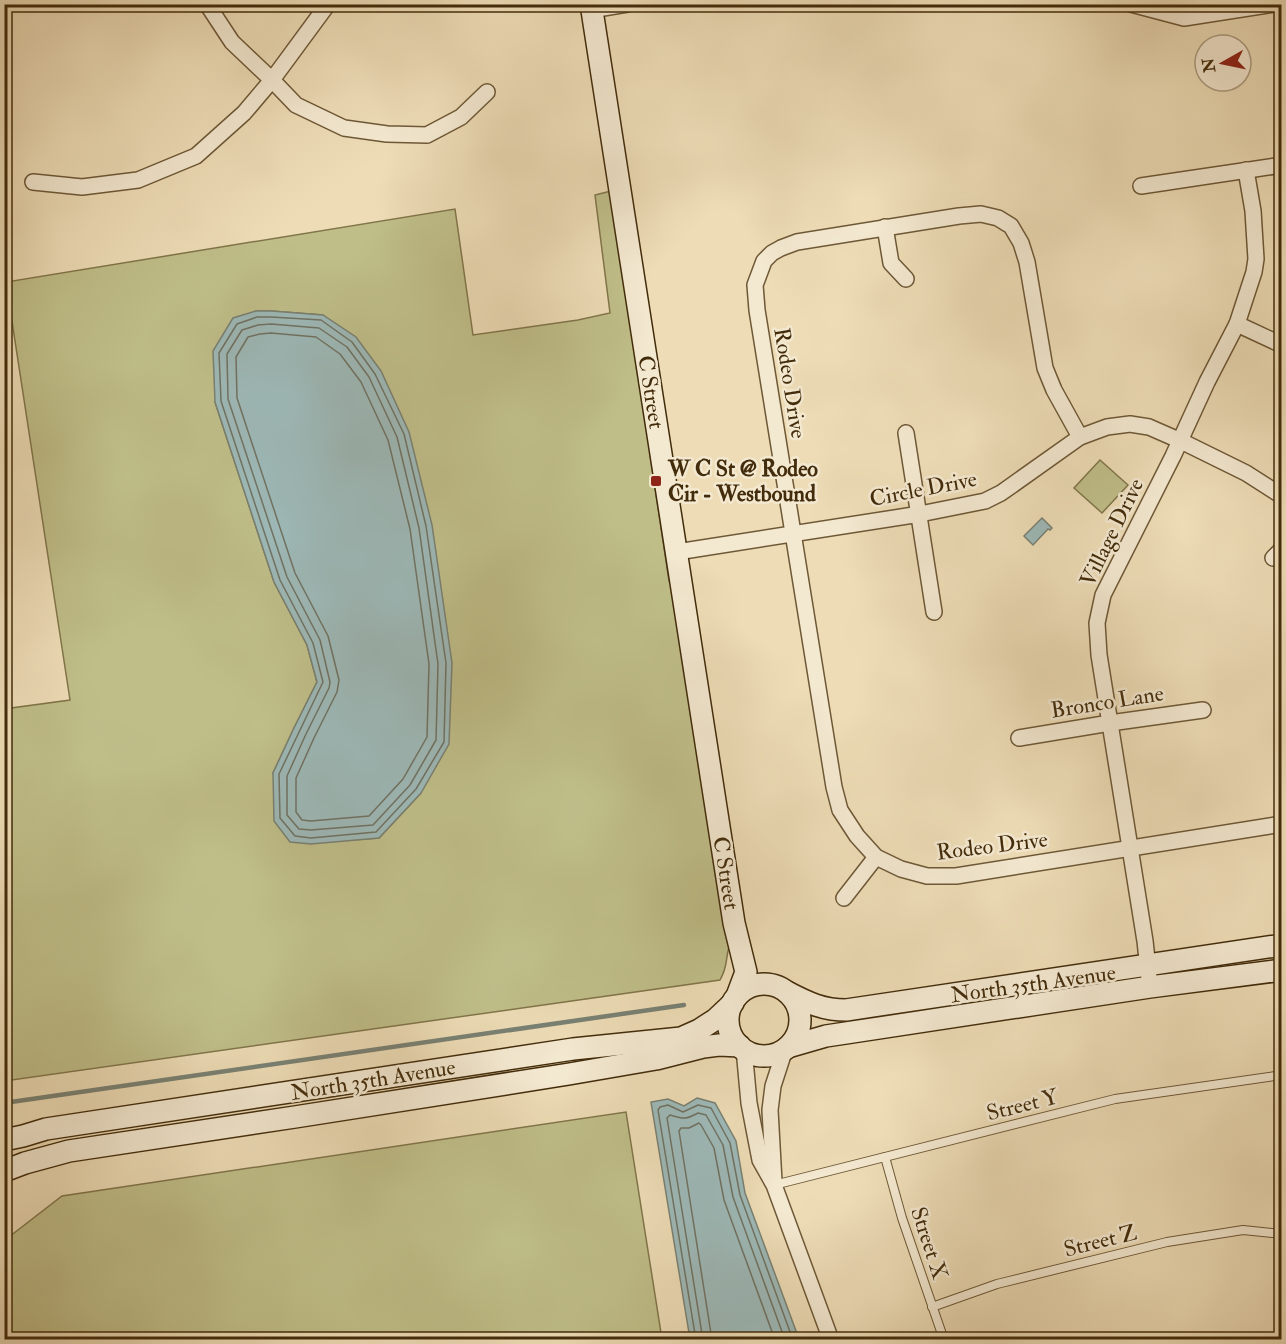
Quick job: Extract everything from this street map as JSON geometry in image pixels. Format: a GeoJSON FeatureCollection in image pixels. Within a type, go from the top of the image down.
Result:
{"type":"FeatureCollection","features":[{"type":"Feature","properties":{"kind":"street"},"geometry":{"type":"LineString","coordinates":[[207,4],[232,42],[296,105],[344,128],[387,134],[427,135],[461,117],[487,92]]}},
{"type":"Feature","properties":{"kind":"street"},"geometry":{"type":"LineString","coordinates":[[33,182],[82,187],[138,180],[196,156],[244,113],[272,80],[328,4]]}},
{"type":"Feature","properties":{"kind":"street"},"geometry":{"type":"LineString","coordinates":[[591,7],[627,4]]}},
{"type":"Feature","properties":{"kind":"street"},"geometry":{"type":"LineString","coordinates":[[1131,4],[1184,18],[1269,5]]}},
{"type":"Feature","properties":{"kind":"street","name":"C Street"},"geometry":{"type":"LineString","coordinates":[[591,7],[734,923],[746,972],[735,999]]}},
{"type":"Feature","properties":{"kind":"street"},"geometry":{"type":"LineString","coordinates":[[1141,186],[1281,165]]}},
{"type":"Feature","properties":{"kind":"street","name":"Village Drive"},"geometry":{"type":"LineString","coordinates":[[1149,976],[1096,623],[1103,595],[1238,324],[1256,259],[1253,211],[1246,170]]}},
{"type":"Feature","properties":{"kind":"street","name":"Rodeo Drive"},"geometry":{"type":"LineString","coordinates":[[1080,437],[1054,390],[1045,368],[1027,262],[1021,243],[1011,226],[998,218],[981,214],[959,216],[797,242],[781,248],[764,261],[755,285],[757,309],[792,533],[840,810],[857,836],[876,857],[901,869],[927,876],[956,876],[1281,824]]}},
{"type":"Feature","properties":{"kind":"street"},"geometry":{"type":"LineString","coordinates":[[885,227],[891,263],[906,279]]}},
{"type":"Feature","properties":{"kind":"street"},"geometry":{"type":"LineString","coordinates":[[1238,324],[1281,345]]}},
{"type":"Feature","properties":{"kind":"street"},"geometry":{"type":"LineString","coordinates":[[1080,437],[1107,427],[1130,424],[1149,427],[1246,473],[1281,495]]}},
{"type":"Feature","properties":{"kind":"street"},"geometry":{"type":"LineString","coordinates":[[906,433],[934,612]]}},
{"type":"Feature","properties":{"kind":"street","name":"Circle Drive"},"geometry":{"type":"LineString","coordinates":[[677,552],[920,514],[985,501],[1001,493],[1080,437]]}},
{"type":"Feature","properties":{"kind":"street","name":"Bronco Lane"},"geometry":{"type":"LineString","coordinates":[[1019,738],[1203,710]]}},
{"type":"Feature","properties":{"kind":"street"},"geometry":{"type":"LineString","coordinates":[[844,898],[876,857]]}},
{"type":"Feature","properties":{"kind":"street","name":"C Street"},"geometry":{"type":"LineString","coordinates":[[734,923],[760,965],[784,991]]}},
{"type":"Feature","properties":{"kind":"street","name":"North 35th Avenue"},"geometry":{"type":"LineString","coordinates":[[787,1048],[826,1036],[1149,976],[1281,945]]}},
{"type":"Feature","properties":{"kind":"street","name":"North 35th Avenue"},"geometry":{"type":"LineString","coordinates":[[784,991],[829,1010],[846,1010],[1149,976],[1281,970]]}},
{"type":"Feature","properties":{"kind":"street"},"geometry":{"type":"LineString","coordinates":[[774,1185],[770,1110],[773,1086],[787,1048],[796,1037],[800,1026],[800,1013],[795,1002],[784,991],[772,985],[763,984],[744,990],[735,999],[729,1011],[730,1030],[734,1039],[742,1048],[765,1056],[776,1054],[787,1048]]}},
{"type":"Feature","properties":{"kind":"street","name":"North 35th Avenue"},"geometry":{"type":"LineString","coordinates":[[4,1171],[69,1151],[573,1049],[681,1038],[716,1019],[735,999]]}},
{"type":"Feature","properties":{"kind":"street","name":"North 35th Avenue"},"geometry":{"type":"LineString","coordinates":[[4,1140],[46,1129],[292,1105],[656,1059],[719,1045],[742,1048]]}},
{"type":"Feature","properties":{"kind":"street"},"geometry":{"type":"LineString","coordinates":[[742,1048],[749,1103],[760,1160],[774,1185],[831,1340]]}},
{"type":"Feature","properties":{"kind":"lane","name":"Street Y"},"geometry":{"type":"LineString","coordinates":[[774,1185],[1115,1099],[1281,1075]]}},
{"type":"Feature","properties":{"kind":"lane","name":"Street X"},"geometry":{"type":"LineString","coordinates":[[885,1157],[902,1218],[944,1340]]}},
{"type":"Feature","properties":{"kind":"lane","name":"Street Z"},"geometry":{"type":"LineString","coordinates":[[932,1307],[997,1284],[1167,1242],[1243,1230],[1281,1234]]}},
{"type":"Feature","properties":{"kind":"shaded area"},"geometry":{"type":"Polygon","coordinates":[[[611,191],[653,453],[650,454],[669,581],[674,581],[729,947],[720,980],[5,1081],[4,709],[70,700],[6,282],[455,209],[473,335],[578,320],[610,313],[595,195],[611,191]],[[256,311],[215,402],[274,582],[307,645],[317,682],[273,773],[351,840],[379,838],[421,793],[323,315],[256,311]]]}},
{"type":"Feature","properties":{"kind":"shaded area"},"geometry":{"type":"Polygon","coordinates":[[[1100,460],[1128,485],[1102,513],[1074,488],[1100,460]]]}},
{"type":"Feature","properties":{"kind":"shaded area"},"geometry":{"type":"Polygon","coordinates":[[[626,1112],[662,1339],[5,1339],[5,1240],[62,1196],[626,1112]]]}},
{"type":"Feature","properties":{"kind":"water"},"geometry":{"type":"Polygon","coordinates":[[[256,311],[323,315],[356,337],[381,371],[409,432],[432,525],[452,663],[449,744],[421,793],[379,838],[311,844],[290,842],[274,821],[273,773],[317,682],[307,645],[274,582],[215,402],[213,351],[233,318],[256,311]]]}},
{"type":"Feature","properties":{"kind":"water"},"geometry":{"type":"Polygon","coordinates":[[[1042,518],[1052,528],[1048,529],[1033,545],[1024,536],[1042,518]]]}},
{"type":"Feature","properties":{"kind":"water"},"geometry":{"type":"Polygon","coordinates":[[[697,1098],[715,1103],[736,1141],[745,1193],[799,1339],[690,1339],[651,1102],[668,1099],[684,1106],[697,1098]]]}},
{"type":"Feature","properties":{"kind":"waterway"},"geometry":{"type":"LineString","coordinates":[[4,1103],[684,1005]]}},
{"type":"Feature","properties":{"kind":"place","name":"W C St @ Rodeo Cir - Westbound"},"geometry":{"type":"Point","coordinates":[656,481]}}]}
